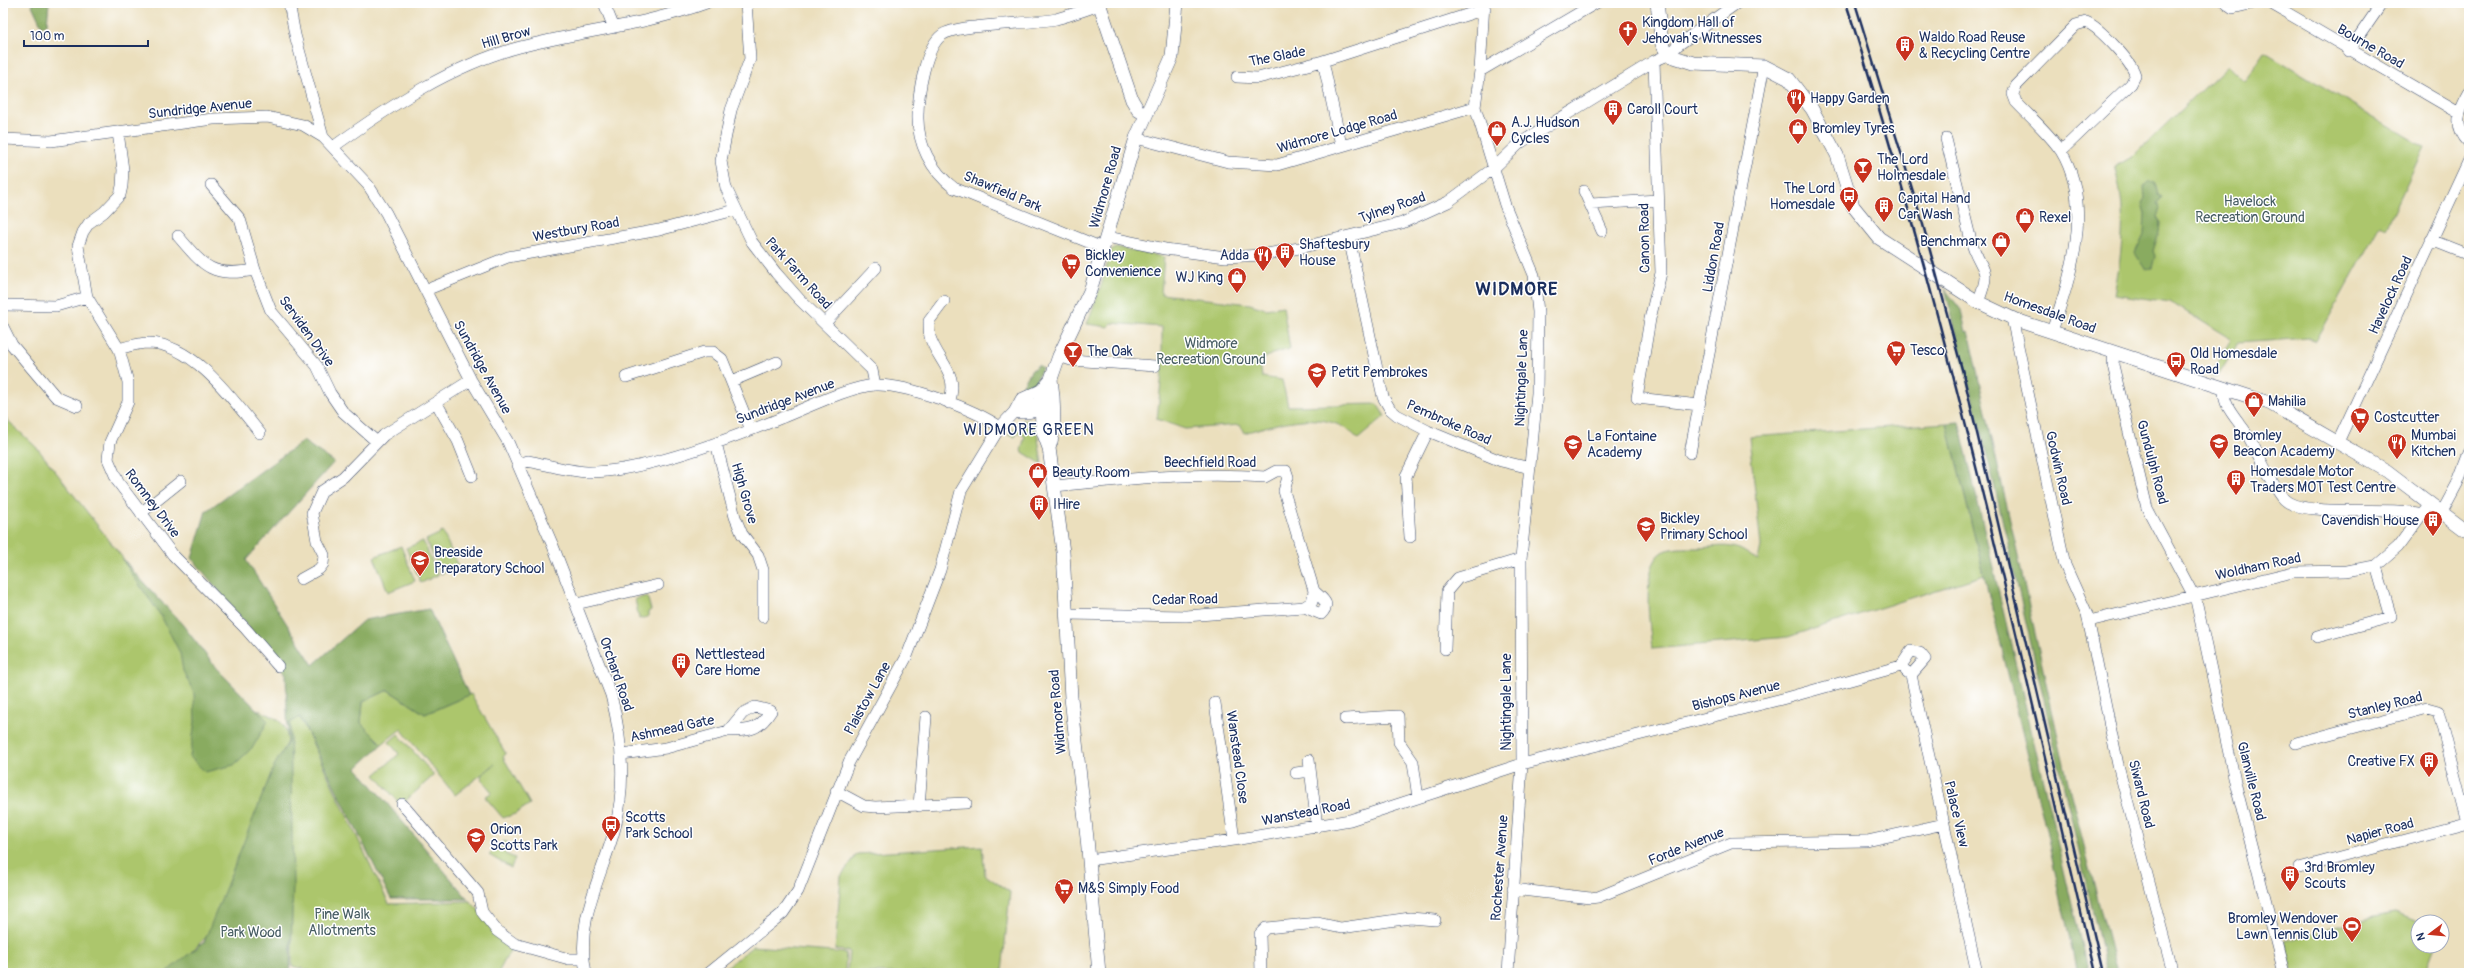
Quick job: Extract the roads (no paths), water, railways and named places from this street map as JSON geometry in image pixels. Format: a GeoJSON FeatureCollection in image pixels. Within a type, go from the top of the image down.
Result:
{"type":"FeatureCollection","features":[{"type":"Feature","properties":{"kind":"main road","name":"Widmore Road"},"geometry":{"type":"LineString","coordinates":[[1099,973],[1089,860],[1071,698],[1063,552],[1049,448],[1044,439],[1047,410],[1054,393],[1047,384],[1090,291],[1136,138],[1172,57],[1177,3]]}},
{"type":"Feature","properties":{"kind":"main road"},"geometry":{"type":"LineString","coordinates":[[1657,3],[1662,44],[1668,55]]}},
{"type":"Feature","properties":{"kind":"main road"},"geometry":{"type":"LineString","coordinates":[[1099,4],[1132,100],[1138,110],[1146,115]]}},
{"type":"Feature","properties":{"kind":"main road","name":"Homesdale Road"},"geometry":{"type":"LineString","coordinates":[[1668,55],[1694,63],[1764,66],[1789,79],[1812,108],[1837,155],[1853,206],[1879,238],[1978,302],[2012,318],[2269,403],[2387,471],[2427,508],[2442,512],[2469,533]]}},
{"type":"Feature","properties":{"kind":"street"},"geometry":{"type":"LineString","coordinates":[[289,3],[303,66],[318,114],[323,137]]}},
{"type":"Feature","properties":{"kind":"street"},"geometry":{"type":"LineString","coordinates":[[604,3],[614,28]]}},
{"type":"Feature","properties":{"kind":"street","name":"Hill Brow"},"geometry":{"type":"LineString","coordinates":[[334,147],[410,96],[483,59],[520,47],[671,16],[706,3]]}},
{"type":"Feature","properties":{"kind":"street","name":"Park Farm Road"},"geometry":{"type":"LineString","coordinates":[[746,3],[750,59],[730,110],[720,161],[726,188],[735,210],[752,242],[799,299],[872,370],[875,385]]}},
{"type":"Feature","properties":{"kind":"street"},"geometry":{"type":"LineString","coordinates":[[1480,71],[1596,3]]}},
{"type":"Feature","properties":{"kind":"street","name":"Tylney Road"},"geometry":{"type":"LineString","coordinates":[[1105,242],[1226,257],[1262,255],[1349,238],[1402,223],[1427,213],[1448,202],[1494,168],[1520,143],[1654,61],[1668,55],[1678,45],[1738,3]]}},
{"type":"Feature","properties":{"kind":"street"},"geometry":{"type":"LineString","coordinates":[[2226,3],[2231,7],[2238,8],[2254,3]]}},
{"type":"Feature","properties":{"kind":"street","name":"Bourne Road"},"geometry":{"type":"LineString","coordinates":[[2271,3],[2349,51],[2459,113]]}},
{"type":"Feature","properties":{"kind":"street"},"geometry":{"type":"LineString","coordinates":[[2349,51],[2382,3]]}},
{"type":"Feature","properties":{"kind":"street","name":"Shawfield Park"},"geometry":{"type":"LineString","coordinates":[[1099,4],[1056,19],[970,28],[944,34],[936,41],[929,54],[919,96],[918,119],[920,138],[926,153],[938,174],[949,184],[1105,242]]}},
{"type":"Feature","properties":{"kind":"street","name":"Nightingale Lane"},"geometry":{"type":"LineString","coordinates":[[1484,6],[1480,71],[1475,107],[1505,205],[1534,275],[1538,312],[1537,394],[1521,559],[1522,764]]}},
{"type":"Feature","properties":{"kind":"street","name":"The Glade"},"geometry":{"type":"LineString","coordinates":[[1237,77],[1258,78],[1323,61],[1484,6]]}},
{"type":"Feature","properties":{"kind":"street"},"geometry":{"type":"LineString","coordinates":[[2052,331],[2075,251],[2077,230],[2075,193],[2061,151],[2016,102],[2014,90],[2076,25],[2085,22],[2094,26],[2131,65],[2135,73],[2134,80],[2061,151]]}},
{"type":"Feature","properties":{"kind":"street"},"geometry":{"type":"LineString","coordinates":[[1323,61],[1342,146]]}},
{"type":"Feature","properties":{"kind":"street","name":"Canon Road"},"geometry":{"type":"LineString","coordinates":[[1654,61],[1661,273],[1650,319],[1637,398],[1699,405]]}},
{"type":"Feature","properties":{"kind":"street","name":"Liddon Road"},"geometry":{"type":"LineString","coordinates":[[1690,453],[1718,316],[1764,66]]}},
{"type":"Feature","properties":{"kind":"street"},"geometry":{"type":"LineString","coordinates":[[2469,93],[2459,113],[2460,132],[2469,143]]}},
{"type":"Feature","properties":{"kind":"street","name":"Widmore Lodge Road"},"geometry":{"type":"LineString","coordinates":[[1136,138],[1228,162],[1277,165],[1475,107]]}},
{"type":"Feature","properties":{"kind":"street"},"geometry":{"type":"LineString","coordinates":[[303,125],[318,114]]}},
{"type":"Feature","properties":{"kind":"street","name":"Sundridge Avenue"},"geometry":{"type":"LineString","coordinates":[[3,139],[51,141],[236,118],[268,117],[303,125],[323,137],[334,147],[372,190],[386,213],[471,380],[508,442],[519,464],[528,462],[571,471],[612,470],[716,443],[839,395],[875,385],[902,388],[949,403],[1000,427]]}},
{"type":"Feature","properties":{"kind":"street","name":"Romney Drive"},"geometry":{"type":"LineString","coordinates":[[118,132],[123,170],[121,190],[104,212],[90,222],[83,232],[78,246],[87,297],[119,349],[128,382],[128,402],[110,442],[108,459],[112,472],[173,555],[245,628],[278,666]]}},
{"type":"Feature","properties":{"kind":"street"},"geometry":{"type":"LineString","coordinates":[[1946,139],[1974,252],[1986,273],[1986,282],[1978,302]]}},
{"type":"Feature","properties":{"kind":"street","name":"Havelock Road"},"geometry":{"type":"LineString","coordinates":[[2338,442],[2469,160]]}},
{"type":"Feature","properties":{"kind":"street","name":"Serviden Drive"},"geometry":{"type":"LineString","coordinates":[[211,185],[240,219],[254,270],[271,311],[317,366],[330,393],[343,412],[377,442]]}},
{"type":"Feature","properties":{"kind":"street"},"geometry":{"type":"LineString","coordinates":[[1584,191],[1602,231]]}},
{"type":"Feature","properties":{"kind":"street"},"geometry":{"type":"LineString","coordinates":[[1591,204],[1658,200]]}},
{"type":"Feature","properties":{"kind":"street","name":"Westbury Road"},"geometry":{"type":"LineString","coordinates":[[426,290],[508,257],[659,230],[735,210]]}},
{"type":"Feature","properties":{"kind":"street"},"geometry":{"type":"LineString","coordinates":[[178,236],[201,263],[216,270],[232,274],[254,270]]}},
{"type":"Feature","properties":{"kind":"street","name":"Pembroke Road"},"geometry":{"type":"LineString","coordinates":[[1349,238],[1383,397],[1390,409],[1397,415],[1428,431],[1501,461],[1530,468]]}},
{"type":"Feature","properties":{"kind":"street"},"geometry":{"type":"LineString","coordinates":[[2431,240],[2469,255]]}},
{"type":"Feature","properties":{"kind":"street"},"geometry":{"type":"LineString","coordinates":[[825,323],[876,268]]}},
{"type":"Feature","properties":{"kind":"street"},"geometry":{"type":"LineString","coordinates":[[3,304],[56,306],[87,297]]}},
{"type":"Feature","properties":{"kind":"street"},"geometry":{"type":"LineString","coordinates":[[944,301],[929,321],[930,337],[952,379],[953,392],[949,403]]}},
{"type":"Feature","properties":{"kind":"street","name":"Godwin Road"},"geometry":{"type":"LineString","coordinates":[[2012,318],[2066,565],[2080,595],[2089,621]]}},
{"type":"Feature","properties":{"kind":"street"},"geometry":{"type":"LineString","coordinates":[[3,327],[12,345],[56,397],[77,406]]}},
{"type":"Feature","properties":{"kind":"street"},"geometry":{"type":"LineString","coordinates":[[119,349],[148,343],[162,345],[177,351],[199,366],[224,389],[260,432]]}},
{"type":"Feature","properties":{"kind":"street"},"geometry":{"type":"LineString","coordinates":[[626,377],[713,352],[722,358],[751,430]]}},
{"type":"Feature","properties":{"kind":"street","name":"Gundulph Road"},"geometry":{"type":"LineString","coordinates":[[2114,352],[2113,365],[2147,508],[2193,595]]}},
{"type":"Feature","properties":{"kind":"street"},"geometry":{"type":"LineString","coordinates":[[1059,356],[1071,360],[1155,366]]}},
{"type":"Feature","properties":{"kind":"street"},"geometry":{"type":"LineString","coordinates":[[732,382],[777,362]]}},
{"type":"Feature","properties":{"kind":"street"},"geometry":{"type":"LineString","coordinates":[[301,579],[319,569],[323,564],[324,555],[317,541],[312,513],[322,491],[343,477],[384,435],[471,380]]}},
{"type":"Feature","properties":{"kind":"street","name":"Plaistow Lane"},"geometry":{"type":"LineString","coordinates":[[708,973],[783,913],[791,903],[814,854],[836,791],[849,762],[907,656],[940,570],[961,491],[1000,427],[1016,409],[1021,399],[1047,384]]}},
{"type":"Feature","properties":{"kind":"street"},"geometry":{"type":"LineString","coordinates":[[2226,388],[2224,393],[2228,405],[2247,434],[2283,499],[2298,508],[2427,508]]}},
{"type":"Feature","properties":{"kind":"street"},"geometry":{"type":"LineString","coordinates":[[436,402],[458,441],[472,476]]}},
{"type":"Feature","properties":{"kind":"street"},"geometry":{"type":"LineString","coordinates":[[1016,409],[1033,414],[1047,410]]}},
{"type":"Feature","properties":{"kind":"street"},"geometry":{"type":"LineString","coordinates":[[1410,537],[1406,476],[1428,431]]}},
{"type":"Feature","properties":{"kind":"street","name":"High Grove"},"geometry":{"type":"LineString","coordinates":[[716,443],[737,523],[742,534],[758,555],[763,570],[763,617]]}},
{"type":"Feature","properties":{"kind":"street"},"geometry":{"type":"LineString","coordinates":[[2442,512],[2457,484],[2469,453]]}},
{"type":"Feature","properties":{"kind":"street","name":"Orchard Road"},"geometry":{"type":"LineString","coordinates":[[519,464],[576,604],[611,695],[618,719],[622,754],[619,810],[611,842],[591,895],[584,937],[584,959],[586,973]]}},
{"type":"Feature","properties":{"kind":"street","name":"Beechfield Road"},"geometry":{"type":"LineString","coordinates":[[1055,486],[1117,479],[1186,475],[1265,477],[1276,482],[1284,491],[1314,591]]}},
{"type":"Feature","properties":{"kind":"street"},"geometry":{"type":"LineString","coordinates":[[141,513],[181,481]]}},
{"type":"Feature","properties":{"kind":"street"},"geometry":{"type":"LineString","coordinates":[[2317,637],[2391,618],[2376,566],[2398,547],[2427,508]]}},
{"type":"Feature","properties":{"kind":"street"},"geometry":{"type":"LineString","coordinates":[[1445,649],[1447,591],[1458,578],[1521,559]]}},
{"type":"Feature","properties":{"kind":"street","name":"Woldham Road"},"geometry":{"type":"LineString","coordinates":[[2089,621],[2293,572],[2346,571],[2376,566]]}},
{"type":"Feature","properties":{"kind":"street"},"geometry":{"type":"LineString","coordinates":[[576,604],[658,585]]}},
{"type":"Feature","properties":{"kind":"street","name":"Cedar Road"},"geometry":{"type":"LineString","coordinates":[[1067,614],[1186,616],[1304,607],[1321,614],[1325,610],[1327,604],[1325,599],[1314,591]]}},
{"type":"Feature","properties":{"kind":"street","name":"Glanville Road"},"geometry":{"type":"LineString","coordinates":[[2193,595],[2196,600],[2236,786],[2284,973]]}},
{"type":"Feature","properties":{"kind":"street","name":"Siward Road"},"geometry":{"type":"LineString","coordinates":[[2089,621],[2118,765],[2173,973]]}},
{"type":"Feature","properties":{"kind":"street"},"geometry":{"type":"LineString","coordinates":[[1911,651],[1920,653],[1925,659],[1911,675],[1901,666],[1911,651]]}},
{"type":"Feature","properties":{"kind":"street","name":"Bishops Avenue"},"geometry":{"type":"LineString","coordinates":[[1522,764],[1782,699],[1901,666]]}},
{"type":"Feature","properties":{"kind":"street","name":"Palace View"},"geometry":{"type":"LineString","coordinates":[[1911,675],[1977,973]]}},
{"type":"Feature","properties":{"kind":"street","name":"Wanstead Close"},"geometry":{"type":"LineString","coordinates":[[1215,703],[1234,840]]}},
{"type":"Feature","properties":{"kind":"street","name":"Stanley Road"},"geometry":{"type":"LineString","coordinates":[[2296,743],[2427,708],[2438,711],[2468,823]]}},
{"type":"Feature","properties":{"kind":"street"},"geometry":{"type":"LineString","coordinates":[[1345,719],[1398,716],[1399,742],[1413,762],[1418,798]]}},
{"type":"Feature","properties":{"kind":"street"},"geometry":{"type":"LineString","coordinates":[[919,806],[926,717]]}},
{"type":"Feature","properties":{"kind":"street","name":"Ashmead Gate"},"geometry":{"type":"LineString","coordinates":[[622,754],[666,748],[728,731]]}},
{"type":"Feature","properties":{"kind":"street"},"geometry":{"type":"LineString","coordinates":[[1309,760],[1317,827]]}},
{"type":"Feature","properties":{"kind":"street","name":"Wanstead Road"},"geometry":{"type":"LineString","coordinates":[[1089,860],[1234,840],[1317,827],[1350,820],[1522,764]]}},
{"type":"Feature","properties":{"kind":"street","name":"Rochester Avenue"},"geometry":{"type":"LineString","coordinates":[[1508,973],[1522,764]]}},
{"type":"Feature","properties":{"kind":"street"},"geometry":{"type":"LineString","coordinates":[[1296,773],[1310,772]]}},
{"type":"Feature","properties":{"kind":"street"},"geometry":{"type":"LineString","coordinates":[[836,791],[864,806],[919,806],[966,803]]}},
{"type":"Feature","properties":{"kind":"street"},"geometry":{"type":"LineString","coordinates":[[402,804],[478,893],[482,912],[497,931],[515,944],[569,959],[584,959]]}},
{"type":"Feature","properties":{"kind":"street","name":"Napier Road"},"geometry":{"type":"LineString","coordinates":[[2299,868],[2468,823]]}},
{"type":"Feature","properties":{"kind":"street","name":"Forde Avenue"},"geometry":{"type":"LineString","coordinates":[[1513,889],[1590,898],[1598,897],[1732,843],[1867,841],[1944,824]]}},
{"type":"Feature","properties":{"kind":"street"},"geometry":{"type":"LineString","coordinates":[[1261,973],[1260,934],[1266,928],[1318,923],[1341,928],[1410,918],[1435,920]]}},
{"type":"Feature","properties":{"kind":"railway"},"geometry":{"type":"LineString","coordinates":[[1846,3],[1918,243],[1950,364],[1981,485],[2095,973]]}},
{"type":"Feature","properties":{"kind":"railway"},"geometry":{"type":"LineString","coordinates":[[1855,3],[1922,221],[1963,373],[2103,973]]}},
{"type":"Feature","properties":{"kind":"place","name":"Kingdom Hall of Jehovah's Witnesses"},"geometry":{"type":"Point","coordinates":[1628,47]}},
{"type":"Feature","properties":{"kind":"place","name":"Waldo Road Reuse & Recycling Centre"},"geometry":{"type":"Point","coordinates":[1905,62]}},
{"type":"Feature","properties":{"kind":"place","name":"Happy Garden"},"geometry":{"type":"Point","coordinates":[1796,115]}},
{"type":"Feature","properties":{"kind":"place","name":"Caroll Court"},"geometry":{"type":"Point","coordinates":[1613,126]}},
{"type":"Feature","properties":{"kind":"place","name":"Bromley Tyres"},"geometry":{"type":"Point","coordinates":[1798,145]}},
{"type":"Feature","properties":{"kind":"place","name":"A.J. Hudson Cycles"},"geometry":{"type":"Point","coordinates":[1497,147]}},
{"type":"Feature","properties":{"kind":"place","name":"The Lord Holmesdale"},"geometry":{"type":"Point","coordinates":[1863,184]}},
{"type":"Feature","properties":{"kind":"place","name":"The Lord Homesdale"},"geometry":{"type":"Point","coordinates":[1849,213]}},
{"type":"Feature","properties":{"kind":"place","name":"Capital Hand Car Wash"},"geometry":{"type":"Point","coordinates":[1884,223]}},
{"type":"Feature","properties":{"kind":"place","name":"Rexel"},"geometry":{"type":"Point","coordinates":[2025,234]}},
{"type":"Feature","properties":{"kind":"place","name":"Benchmarx"},"geometry":{"type":"Point","coordinates":[2001,258]}},
{"type":"Feature","properties":{"kind":"place","name":"Shaftesbury House"},"geometry":{"type":"Point","coordinates":[1285,269]}},
{"type":"Feature","properties":{"kind":"place","name":"Adda"},"geometry":{"type":"Point","coordinates":[1263,272]}},
{"type":"Feature","properties":{"kind":"place","name":"Bickley Convenience"},"geometry":{"type":"Point","coordinates":[1071,280]}},
{"type":"Feature","properties":{"kind":"place","name":"WJ King"},"geometry":{"type":"Point","coordinates":[1237,294]}},
{"type":"Feature","properties":{"kind":"place","name":"Tesco"},"geometry":{"type":"Point","coordinates":[1896,367]}},
{"type":"Feature","properties":{"kind":"place","name":"The Oak"},"geometry":{"type":"Point","coordinates":[1073,368]}},
{"type":"Feature","properties":{"kind":"place","name":"Old Homesdale Road"},"geometry":{"type":"Point","coordinates":[2176,378]}},
{"type":"Feature","properties":{"kind":"place","name":"Petit Pembrokes"},"geometry":{"type":"Point","coordinates":[1317,389]}},
{"type":"Feature","properties":{"kind":"place","name":"Mahilia"},"geometry":{"type":"Point","coordinates":[2254,418]}},
{"type":"Feature","properties":{"kind":"place","name":"Costcutter"},"geometry":{"type":"Point","coordinates":[2360,434]}},
{"type":"Feature","properties":{"kind":"place","name":"Bromley Beacon Academy"},"geometry":{"type":"Point","coordinates":[2219,460]}},
{"type":"Feature","properties":{"kind":"place","name":"Mumbai Kitchen"},"geometry":{"type":"Point","coordinates":[2397,460]}},
{"type":"Feature","properties":{"kind":"place","name":"La Fontaine Academy"},"geometry":{"type":"Point","coordinates":[1573,461]}},
{"type":"Feature","properties":{"kind":"place","name":"Beauty Room"},"geometry":{"type":"Point","coordinates":[1038,489]}},
{"type":"Feature","properties":{"kind":"place","name":"Homesdale Motor Traders MOT Test Centre"},"geometry":{"type":"Point","coordinates":[2236,496]}},
{"type":"Feature","properties":{"kind":"place","name":"IHire"},"geometry":{"type":"Point","coordinates":[1039,521]}},
{"type":"Feature","properties":{"kind":"place","name":"Cavendish House"},"geometry":{"type":"Point","coordinates":[2433,537]}},
{"type":"Feature","properties":{"kind":"place","name":"Bickley Primary School"},"geometry":{"type":"Point","coordinates":[1646,543]}},
{"type":"Feature","properties":{"kind":"place","name":"Breaside Preparatory School"},"geometry":{"type":"Point","coordinates":[420,577]}},
{"type":"Feature","properties":{"kind":"place","name":"Nettlestead Care Home"},"geometry":{"type":"Point","coordinates":[681,679]}},
{"type":"Feature","properties":{"kind":"place","name":"Creative FX"},"geometry":{"type":"Point","coordinates":[2429,778]}},
{"type":"Feature","properties":{"kind":"place","name":"Scotts Park School"},"geometry":{"type":"Point","coordinates":[611,842]}},
{"type":"Feature","properties":{"kind":"place","name":"Orion Scotts Park"},"geometry":{"type":"Point","coordinates":[476,854]}},
{"type":"Feature","properties":{"kind":"place","name":"3rd Bromley Scouts"},"geometry":{"type":"Point","coordinates":[2290,892]}},
{"type":"Feature","properties":{"kind":"place","name":"M&S Simply Food"},"geometry":{"type":"Point","coordinates":[1064,905]}},
{"type":"Feature","properties":{"kind":"place","name":"Bromley Wendover Lawn Tennis Club"},"geometry":{"type":"Point","coordinates":[2352,943]}},
{"type":"Feature","properties":{"kind":"district","name":"WIDMORE"},"geometry":{"type":"Point","coordinates":[1517,289]}},
{"type":"Feature","properties":{"kind":"district","name":"WIDMORE GREEN"},"geometry":{"type":"Point","coordinates":[1029,429]}},
{"type":"Feature","properties":{"kind":"park label","name":"Havelock Recreation Ground"},"geometry":{"type":"Point","coordinates":[2250,210]}},
{"type":"Feature","properties":{"kind":"park label","name":"Widmore Recreation Ground"},"geometry":{"type":"Point","coordinates":[1211,352]}},
{"type":"Feature","properties":{"kind":"park label","name":"Pine Walk Allotments"},"geometry":{"type":"Point","coordinates":[342,922]}},
{"type":"Feature","properties":{"kind":"park label","name":"Park Wood"},"geometry":{"type":"Point","coordinates":[251,932]}}]}
